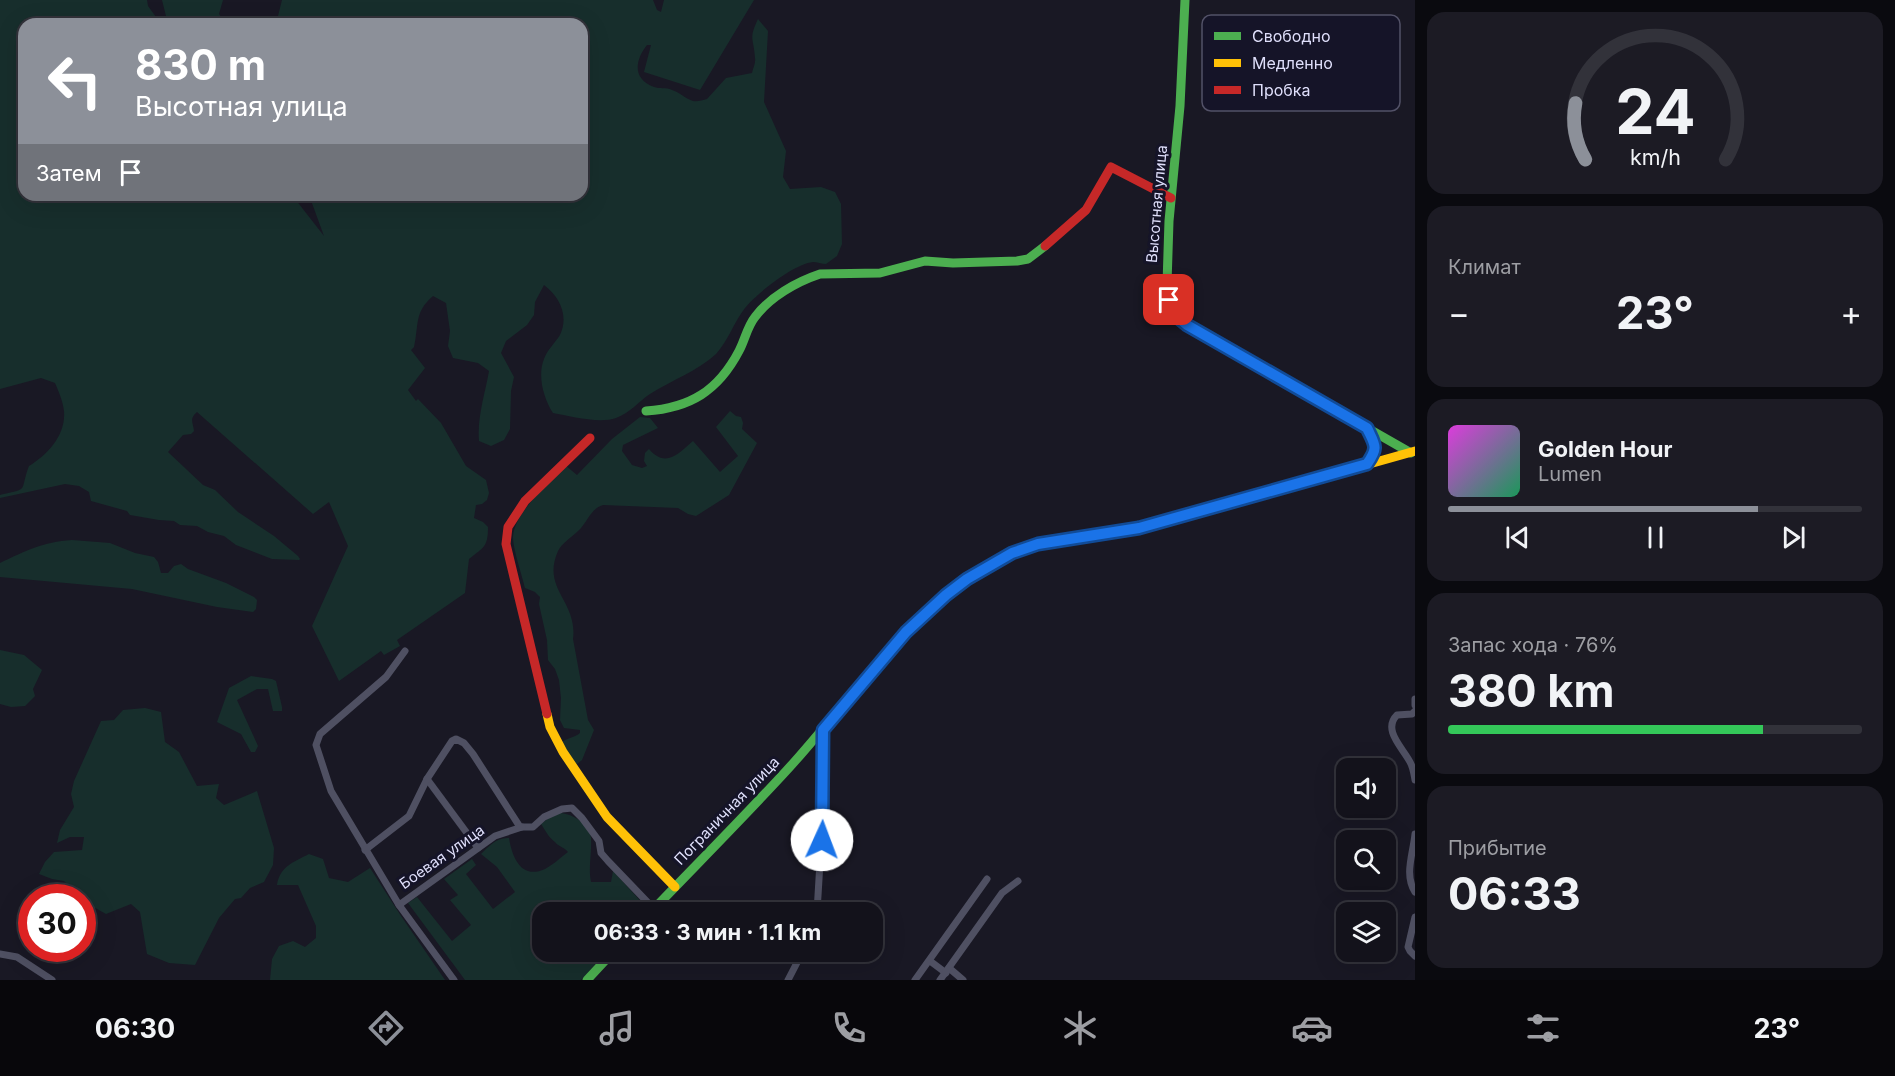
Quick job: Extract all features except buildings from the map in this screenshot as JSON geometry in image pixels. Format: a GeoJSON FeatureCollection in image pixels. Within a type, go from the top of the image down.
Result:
{"type":"FeatureCollection","features":[{"type":"Feature","properties":{"kind":"street","name":"Высотная улица"},"geometry":{"type":"LineString","coordinates":[[1185,0],[1180,106],[1171,198],[1167,284],[1169,303],[1182,322],[1413,452]]}},
{"type":"Feature","properties":{"kind":"street"},"geometry":{"type":"LineString","coordinates":[[646,411],[658,411],[701,396],[733,362],[751,323],[759,312],[785,292],[811,277],[820,274],[880,273],[925,261],[1028,259],[1086,210],[1111,167],[1171,198]]}},
{"type":"Feature","properties":{"kind":"street"},"geometry":{"type":"LineString","coordinates":[[1367,428],[1376,447],[1367,464]]}},
{"type":"Feature","properties":{"kind":"street"},"geometry":{"type":"LineString","coordinates":[[590,438],[525,501],[508,527],[506,544],[550,727],[563,752],[607,817],[675,887]]}},
{"type":"Feature","properties":{"kind":"street","name":"Пограничная улица"},"geometry":{"type":"LineString","coordinates":[[660,902],[789,769],[891,648],[925,613],[967,579],[1012,553],[1046,542],[1102,535],[1155,524],[1413,452]]}},
{"type":"Feature","properties":{"kind":"street"},"geometry":{"type":"LineString","coordinates":[[399,904],[331,791],[316,746],[320,734],[386,676],[405,651]]}},
{"type":"Feature","properties":{"kind":"street"},"geometry":{"type":"LineString","coordinates":[[1415,699],[1415,705]]}},
{"type":"Feature","properties":{"kind":"street"},"geometry":{"type":"LineString","coordinates":[[1415,711],[1412,714],[1398,715],[1393,720],[1392,726],[1395,738],[1412,766],[1415,780]]}},
{"type":"Feature","properties":{"kind":"street"},"geometry":{"type":"LineString","coordinates":[[818,902],[822,829],[823,730]]}},
{"type":"Feature","properties":{"kind":"street"},"geometry":{"type":"LineString","coordinates":[[365,850],[409,816],[427,779],[452,741],[456,739],[464,743],[473,754],[521,827]]}},
{"type":"Feature","properties":{"kind":"street"},"geometry":{"type":"LineString","coordinates":[[427,779],[478,848]]}},
{"type":"Feature","properties":{"kind":"street","name":"Боевая улица"},"geometry":{"type":"LineString","coordinates":[[454,980],[399,904],[495,836],[521,827],[532,827],[544,817],[562,809],[572,808],[599,841],[601,853],[645,902]]}},
{"type":"Feature","properties":{"kind":"street"},"geometry":{"type":"LineString","coordinates":[[1415,834],[1409,878],[1415,892]]}},
{"type":"Feature","properties":{"kind":"street"},"geometry":{"type":"LineString","coordinates":[[915,980],[987,879]]}},
{"type":"Feature","properties":{"kind":"street"},"geometry":{"type":"LineString","coordinates":[[940,980],[1002,893],[1018,881]]}},
{"type":"Feature","properties":{"kind":"street"},"geometry":{"type":"LineString","coordinates":[[1415,917],[1408,947],[1415,956]]}},
{"type":"Feature","properties":{"kind":"street"},"geometry":{"type":"LineString","coordinates":[[0,954],[17,957],[52,980]]}},
{"type":"Feature","properties":{"kind":"street"},"geometry":{"type":"LineString","coordinates":[[930,961],[963,980]]}},
{"type":"Feature","properties":{"kind":"street"},"geometry":{"type":"LineString","coordinates":[[586,980],[603,962]]}},
{"type":"Feature","properties":{"kind":"street"},"geometry":{"type":"LineString","coordinates":[[788,980],[797,962]]}},
{"type":"Feature","properties":{"kind":"green space"},"geometry":{"type":"Polygon","coordinates":[[[0,0],[147,0],[148,6],[157,18],[18,18],[18,201],[297,201],[324,236],[311,201],[588,201],[588,18],[278,18],[282,0],[653,0],[657,10],[661,12],[664,0],[754,0],[700,90],[644,72],[651,45],[647,45],[640,57],[639,74],[647,84],[654,87],[670,89],[693,101],[707,99],[726,78],[752,73],[755,60],[752,35],[758,19],[768,31],[764,102],[786,151],[783,177],[790,189],[821,187],[835,192],[841,204],[842,244],[837,256],[826,264],[813,262],[805,264],[776,280],[745,308],[720,349],[709,360],[650,394],[626,413],[609,420],[584,419],[553,413],[550,407],[542,387],[542,366],[547,353],[560,335],[564,321],[555,295],[544,285],[535,302],[534,315],[527,325],[506,341],[501,353],[514,377],[511,391],[510,429],[504,440],[491,446],[479,441],[480,414],[489,371],[478,363],[453,358],[448,346],[450,331],[446,303],[433,296],[420,313],[414,347],[411,350],[425,368],[408,390],[416,401],[418,399],[441,423],[466,466],[486,480],[489,493],[487,500],[476,505],[474,518],[488,527],[487,539],[482,549],[469,559],[465,593],[397,640],[400,646],[384,655],[381,651],[339,681],[312,626],[348,546],[329,502],[313,514],[197,412],[192,419],[194,431],[183,435],[168,452],[203,485],[215,490],[238,512],[274,536],[298,556],[299,560],[272,559],[197,526],[130,515],[127,511],[91,501],[89,492],[79,486],[65,484],[0,498],[0,495],[22,488],[29,466],[49,450],[59,436],[64,411],[55,383],[41,378],[0,389],[0,0]]]}},
{"type":"Feature","properties":{"kind":"green space"},"geometry":{"type":"Polygon","coordinates":[[[162,0],[223,0],[219,14],[222,18],[166,18],[162,0]]]}},
{"type":"Feature","properties":{"kind":"green space"},"geometry":{"type":"Polygon","coordinates":[[[730,411],[741,417],[742,429],[757,443],[729,495],[696,516],[678,508],[603,505],[595,509],[558,551],[554,564],[554,575],[573,626],[573,639],[588,720],[594,730],[582,760],[577,764],[572,761],[561,743],[578,735],[580,730],[564,728],[560,720],[559,680],[548,660],[547,640],[539,604],[540,597],[525,588],[516,555],[513,537],[519,518],[566,466],[577,475],[612,439],[640,417],[650,418],[658,428],[623,445],[622,451],[632,465],[642,468],[647,466],[644,461],[645,453],[649,449],[661,458],[667,458],[677,454],[693,441],[720,472],[738,456],[716,427],[730,411]]]}},
{"type":"Feature","properties":{"kind":"green space"},"geometry":{"type":"Polygon","coordinates":[[[72,540],[110,543],[135,553],[154,557],[161,573],[168,573],[174,566],[181,564],[254,597],[257,600],[256,609],[253,612],[217,607],[132,589],[0,577],[0,563],[43,545],[72,540]]]}},
{"type":"Feature","properties":{"kind":"green space"},"geometry":{"type":"Polygon","coordinates":[[[0,650],[24,655],[42,670],[33,689],[35,696],[25,706],[11,707],[0,704],[0,650]]]}},
{"type":"Feature","properties":{"kind":"green space"},"geometry":{"type":"Polygon","coordinates":[[[251,676],[276,681],[282,707],[282,711],[273,711],[268,689],[257,689],[237,700],[258,746],[255,752],[251,752],[241,734],[217,722],[229,688],[251,676]]]}},
{"type":"Feature","properties":{"kind":"green space"},"geometry":{"type":"Polygon","coordinates":[[[145,708],[161,712],[165,742],[179,752],[197,786],[219,784],[216,798],[224,805],[257,791],[274,848],[273,865],[264,882],[250,888],[241,898],[235,899],[219,918],[195,965],[169,963],[147,954],[140,912],[131,904],[106,914],[96,908],[96,884],[67,884],[64,881],[39,874],[45,862],[54,852],[82,850],[84,837],[70,837],[57,843],[60,830],[74,807],[71,794],[74,781],[101,721],[114,720],[123,710],[145,708]]]}},
{"type":"Feature","properties":{"kind":"green space"},"geometry":{"type":"Polygon","coordinates":[[[560,813],[570,815],[588,828],[591,838],[591,882],[611,882],[613,871],[641,902],[532,902],[532,962],[596,962],[581,980],[465,980],[408,903],[417,897],[452,941],[471,925],[450,900],[458,895],[444,879],[472,859],[476,865],[466,874],[493,909],[515,892],[497,867],[481,854],[497,841],[509,838],[519,865],[530,871],[537,872],[545,869],[568,852],[551,838],[541,824],[560,813]]]}},
{"type":"Feature","properties":{"kind":"green space"},"geometry":{"type":"Polygon","coordinates":[[[309,854],[323,859],[329,878],[348,882],[370,868],[445,980],[270,980],[272,959],[279,946],[293,941],[305,947],[316,938],[316,926],[298,885],[277,885],[284,869],[309,854]]]}},
{"type":"Feature","properties":{"kind":"traffic: fast"},"geometry":{"type":"LineString","coordinates":[[1185,0],[1180,106],[1169,221],[1167,284],[1171,308],[1187,325],[1411,453]]}},
{"type":"Feature","properties":{"kind":"traffic: fast"},"geometry":{"type":"LineString","coordinates":[[646,411],[676,406],[701,395],[712,387],[731,365],[750,325],[761,310],[784,291],[811,277],[820,274],[880,273],[925,261],[953,263],[1017,261],[1028,259],[1045,246]]}},
{"type":"Feature","properties":{"kind":"traffic: fast"},"geometry":{"type":"LineString","coordinates":[[1367,428],[1374,446],[1367,464]]}},
{"type":"Feature","properties":{"kind":"traffic: fast"},"geometry":{"type":"LineString","coordinates":[[661,902],[787,770],[882,658],[933,607],[961,584],[992,564],[1031,546],[1056,541]]}},
{"type":"Feature","properties":{"kind":"traffic: fast"},"geometry":{"type":"LineString","coordinates":[[587,980],[604,962]]}},
{"type":"Feature","properties":{"kind":"traffic: slow"},"geometry":{"type":"LineString","coordinates":[[1056,541],[1145,527],[1415,451]]}},
{"type":"Feature","properties":{"kind":"traffic: slow"},"geometry":{"type":"LineString","coordinates":[[547,714],[550,727],[563,752],[607,817],[675,887]]}},
{"type":"Feature","properties":{"kind":"traffic: jam"},"geometry":{"type":"LineString","coordinates":[[1045,246],[1086,210],[1111,167],[1171,198]]}},
{"type":"Feature","properties":{"kind":"traffic: jam"},"geometry":{"type":"LineString","coordinates":[[547,714],[506,544],[508,527],[525,501],[590,438]]}},
{"type":"Feature","properties":{"kind":"route"},"geometry":{"type":"LineString","coordinates":[[822,840],[823,730],[906,632],[925,613],[967,579],[1012,553],[1038,544],[1139,528],[1367,464],[1376,447],[1367,428],[1182,322],[1175,315],[1169,300]]}}]}
